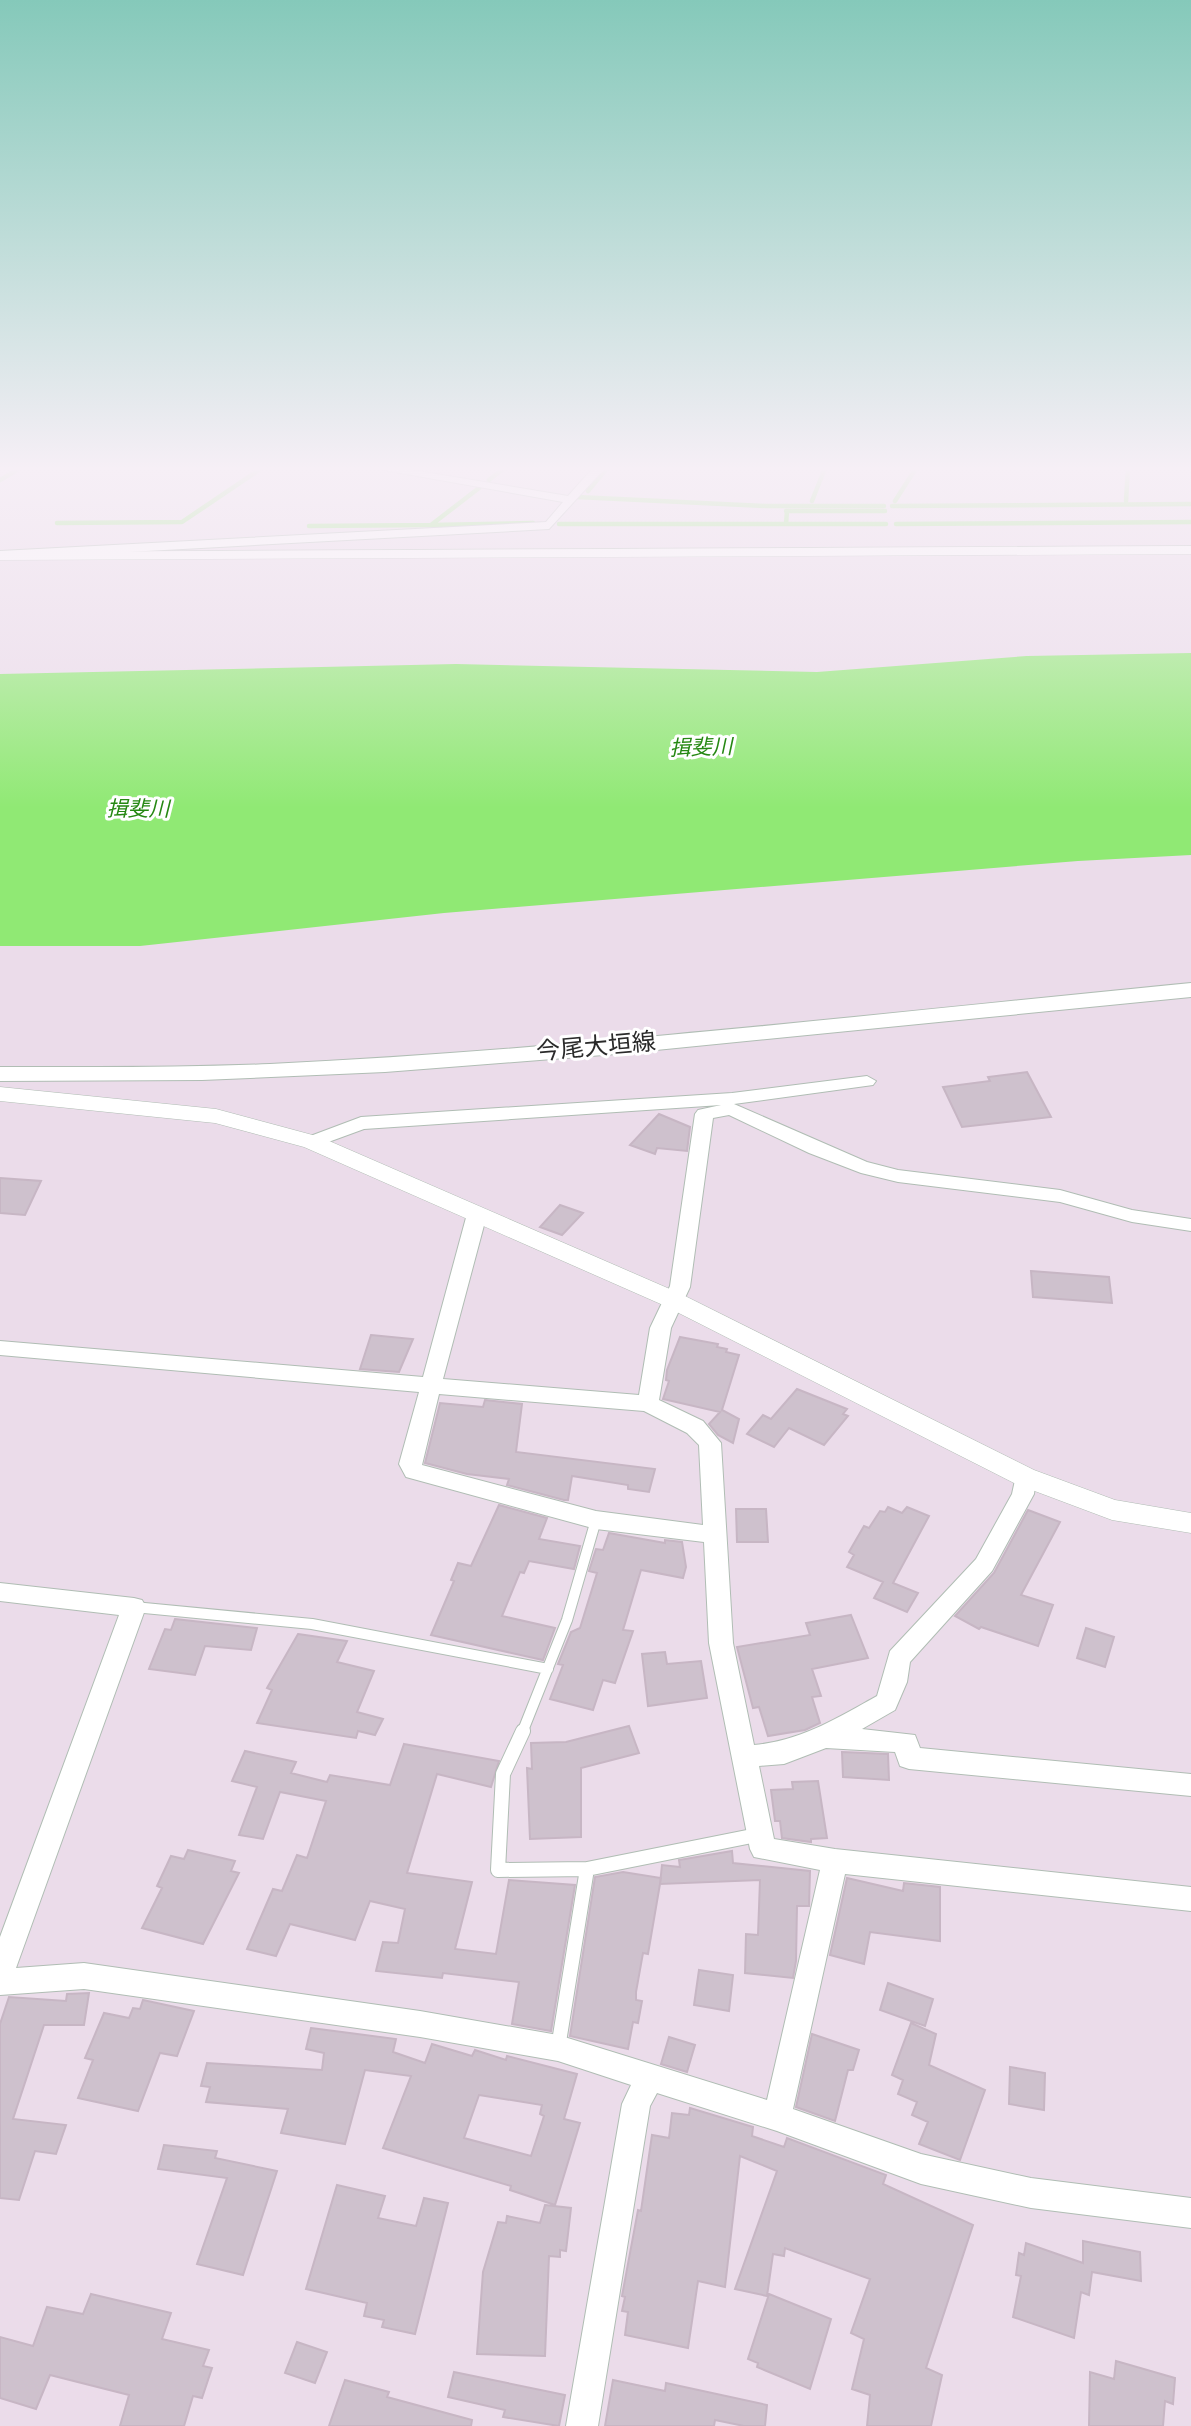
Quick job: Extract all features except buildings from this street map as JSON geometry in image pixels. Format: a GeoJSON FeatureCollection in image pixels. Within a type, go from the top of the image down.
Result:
{"type":"FeatureCollection","features":[{"type":"Feature","properties":{"kind":"main road","name":"今尾大垣線"},"geometry":{"type":"LineString","coordinates":[[0,1074],[185,1073],[347,1067],[585,1048],[1191,990]]}},
{"type":"Feature","properties":{"kind":"street"},"geometry":{"type":"LineString","coordinates":[[312,1142],[361,1123],[732,1099],[867,1080]]}},
{"type":"Feature","properties":{"kind":"street"},"geometry":{"type":"LineString","coordinates":[[0,1094],[216,1116],[312,1142],[671,1299],[1025,1477],[1112,1510],[1191,1523]]}},
{"type":"Feature","properties":{"kind":"street"},"geometry":{"type":"LineString","coordinates":[[648,1404],[663,1318],[671,1299],[681,1287],[704,1114],[731,1109],[816,1149],[862,1167],[898,1176],[1060,1196],[1132,1216],[1191,1225]]}},
{"type":"Feature","properties":{"kind":"street"},"geometry":{"type":"LineString","coordinates":[[477,1214],[410,1464],[414,1471],[596,1520],[715,1535]]}},
{"type":"Feature","properties":{"kind":"street"},"geometry":{"type":"LineString","coordinates":[[0,1348],[648,1404],[695,1427],[709,1443],[721,1643],[758,1835],[763,1849],[835,1861],[1191,1899]]}},
{"type":"Feature","properties":{"kind":"street"},"geometry":{"type":"LineString","coordinates":[[745,1757],[784,1753],[825,1737],[886,1703],[895,1682],[898,1658],[984,1564],[1023,1494],[1025,1477]]}},
{"type":"Feature","properties":{"kind":"street"},"geometry":{"type":"LineString","coordinates":[[0,1592],[134,1607],[0,1974]]}},
{"type":"Feature","properties":{"kind":"street"},"geometry":{"type":"LineString","coordinates":[[825,1737],[906,1742],[909,1758],[1191,1784]]}},
{"type":"Feature","properties":{"kind":"street"},"geometry":{"type":"LineString","coordinates":[[777,2117],[835,1861]]}},
{"type":"Feature","properties":{"kind":"street"},"geometry":{"type":"LineString","coordinates":[[0,1982],[84,1976],[421,2024],[558,2049],[777,2117],[921,2169],[1031,2193],[1191,2213]]}},
{"type":"Feature","properties":{"kind":"street"},"geometry":{"type":"LineString","coordinates":[[582,2426],[636,2104],[649,2078]]}},
{"type":"Feature","properties":{"kind":"lane"},"geometry":{"type":"LineString","coordinates":[[596,1520],[548,1669],[503,1774],[498,1870],[587,1869],[758,1835]]}},
{"type":"Feature","properties":{"kind":"lane"},"geometry":{"type":"LineString","coordinates":[[134,1607],[312,1624],[548,1669]]}},
{"type":"Feature","properties":{"kind":"lane"},"geometry":{"type":"LineString","coordinates":[[558,2049],[587,1869]]}},
{"type":"Feature","properties":{"kind":"water","name":"揖斐川"},"geometry":{"type":"Polygon","coordinates":[[[1191,653],[1191,855],[1078,861],[444,913],[140,946],[0,946],[0,674],[456,664],[817,672],[1027,656],[1191,653]]]}}]}
